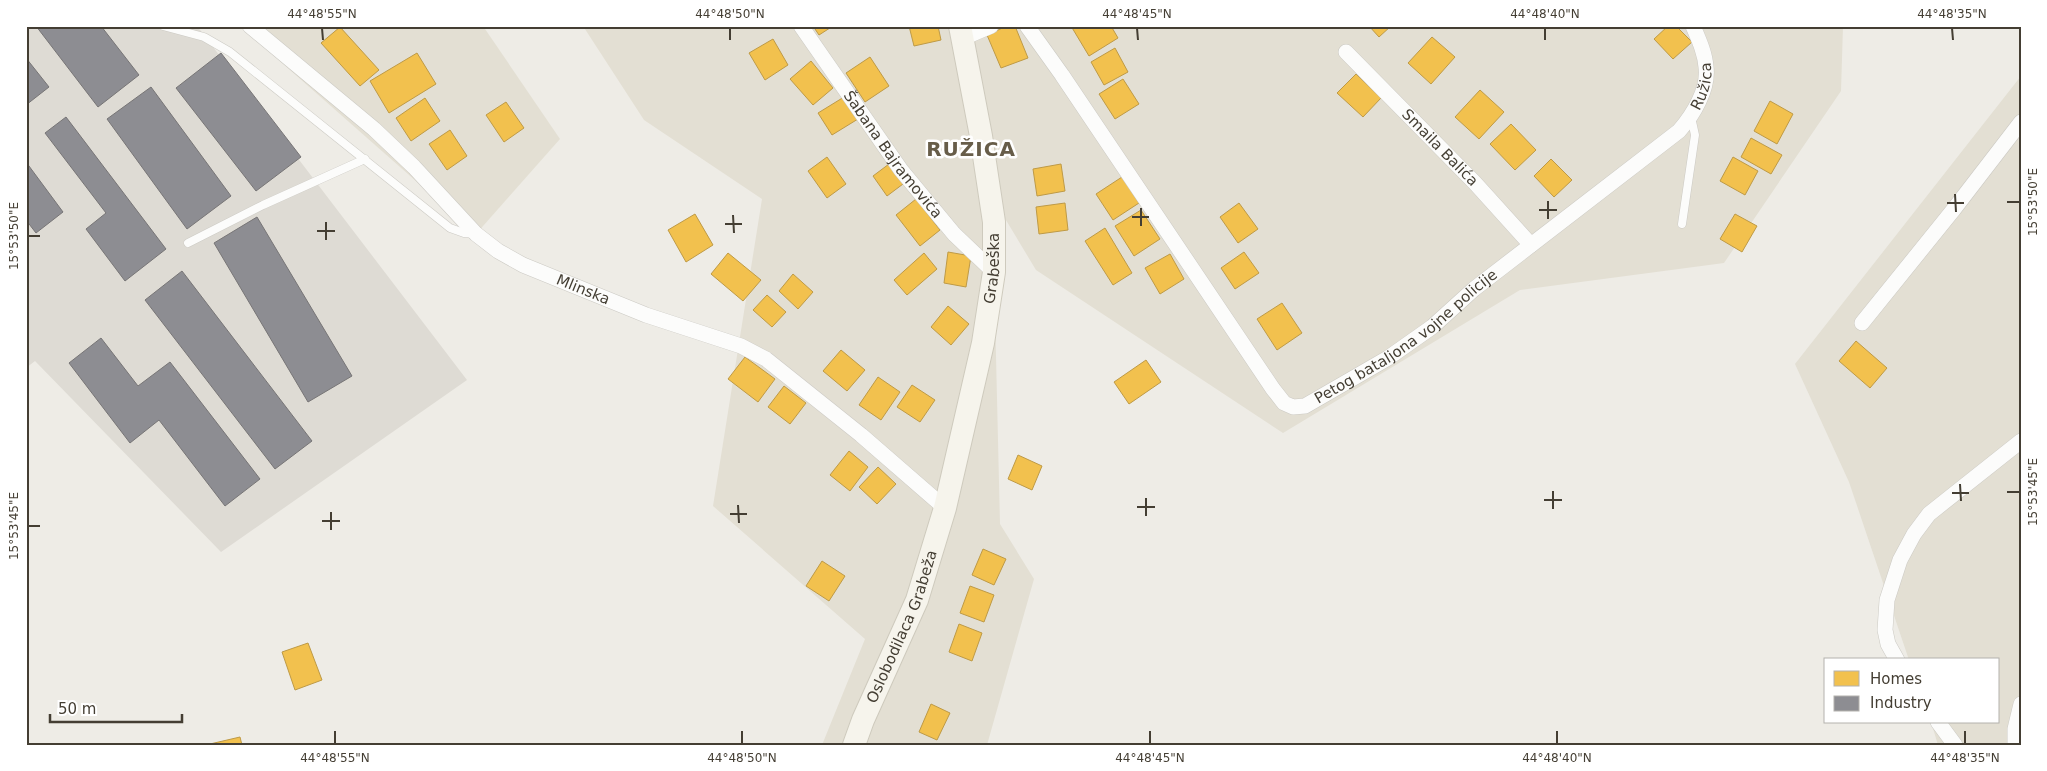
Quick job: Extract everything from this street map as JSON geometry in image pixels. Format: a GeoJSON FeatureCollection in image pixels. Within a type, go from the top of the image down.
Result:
{"type":"FeatureCollection","features":[{"type":"Feature","properties":{"kind":"street","name":"Mlinska"},"geometry":{"type":"LineString","coordinates":[[250,26],[374,129],[414,167],[476,234],[498,252],[522,265],[646,315],[734,343],[766,359],[861,435],[945,508]]}},
{"type":"Feature","properties":{"kind":"street","name":"Šabana Bajramovića"},"geometry":{"type":"LineString","coordinates":[[801,26],[901,170],[954,234],[994,272]]}},
{"type":"Feature","properties":{"kind":"street"},"geometry":{"type":"LineString","coordinates":[[961,32],[991,26]]}},
{"type":"Feature","properties":{"kind":"street","name":"Petog bataljona vojne policije"},"geometry":{"type":"LineString","coordinates":[[1027,26],[1062,75],[1237,338],[1284,403],[1293,406],[1305,406],[1388,358],[1432,327],[1474,289],[1679,131],[1692,117]]}},
{"type":"Feature","properties":{"kind":"street","name":"Ružica"},"geometry":{"type":"LineString","coordinates":[[1692,117],[1704,87],[1707,69],[1703,50],[1693,26]]}},
{"type":"Feature","properties":{"kind":"street","name":"Grabeška"},"geometry":{"type":"LineString","coordinates":[[945,508],[983,343],[994,272],[992,212],[982,136],[961,32]]}},
{"type":"Feature","properties":{"kind":"street","name":"Smaila Balića"},"geometry":{"type":"LineString","coordinates":[[1346,52],[1475,184],[1531,245]]}},
{"type":"Feature","properties":{"kind":"street"},"geometry":{"type":"LineString","coordinates":[[1862,323],[2021,122]]}},
{"type":"Feature","properties":{"kind":"street"},"geometry":{"type":"LineString","coordinates":[[1896,658],[1888,644],[1885,630],[1887,600],[1900,560],[1914,534],[1929,514],[2021,441]]}},
{"type":"Feature","properties":{"kind":"street","name":"Oslobodilaca Grabeža"},"geometry":{"type":"LineString","coordinates":[[854,745],[863,720],[917,600],[945,508]]}},
{"type":"Feature","properties":{"kind":"street"},"geometry":{"type":"LineString","coordinates":[[2015,745],[2021,704]]}},
{"type":"Feature","properties":{"kind":"street"},"geometry":{"type":"LineString","coordinates":[[1939,724],[1955,745]]}},
{"type":"Feature","properties":{"kind":"lane"},"geometry":{"type":"LineString","coordinates":[[163,26],[204,37],[230,52],[450,228],[464,233],[476,234]]}},
{"type":"Feature","properties":{"kind":"lane"},"geometry":{"type":"LineString","coordinates":[[1682,224],[1695,135],[1692,117]]}},
{"type":"Feature","properties":{"kind":"lane"},"geometry":{"type":"LineString","coordinates":[[188,243],[263,205],[365,159]]}},
{"type":"Feature","properties":{"kind":"shaded area"},"geometry":{"type":"Polygon","coordinates":[[[26,26],[197,26],[467,380],[221,552],[35,361],[26,368],[26,26]]]}},
{"type":"Feature","properties":{"kind":"shaded area"},"geometry":{"type":"Polygon","coordinates":[[[240,26],[483,26],[560,139],[476,234],[240,26]]]}},
{"type":"Feature","properties":{"kind":"shaded area"},"geometry":{"type":"Polygon","coordinates":[[[583,26],[1843,26],[1841,91],[1724,263],[1520,290],[1283,433],[1036,270],[983,182],[994,272],[1000,524],[1034,579],[987,745],[822,745],[865,639],[713,506],[762,199],[644,120],[583,26]]]}},
{"type":"Feature","properties":{"kind":"shaded area"},"geometry":{"type":"Polygon","coordinates":[[[2021,76],[2021,745],[1938,745],[1932,724],[2000,724],[2000,658],[1908,658],[1849,482],[1795,364],[2021,76]]]}},
{"type":"Feature","properties":{"kind":"building: Homes"},"geometry":{"type":"Polygon","coordinates":[[[813,26],[833,26],[819,35],[813,26]]]}},
{"type":"Feature","properties":{"kind":"building: Homes"},"geometry":{"type":"Polygon","coordinates":[[[909,26],[938,26],[941,40],[914,46],[909,26]]]}},
{"type":"Feature","properties":{"kind":"building: Homes"},"geometry":{"type":"Polygon","coordinates":[[[1007,26],[1015,26],[1028,58],[1001,68],[987,35],[1007,26]]]}},
{"type":"Feature","properties":{"kind":"building: Homes"},"geometry":{"type":"Polygon","coordinates":[[[1071,26],[1111,26],[1118,38],[1089,56],[1071,26]]]}},
{"type":"Feature","properties":{"kind":"building: Homes"},"geometry":{"type":"Polygon","coordinates":[[[1369,26],[1391,26],[1379,37],[1369,26]]]}},
{"type":"Feature","properties":{"kind":"building: Homes"},"geometry":{"type":"Polygon","coordinates":[[[1668,26],[1676,26],[1692,42],[1673,59],[1654,39],[1668,26]]]}},
{"type":"Feature","properties":{"kind":"building: Homes"},"geometry":{"type":"Polygon","coordinates":[[[340,27],[379,70],[360,86],[321,43],[340,27]]]}},
{"type":"Feature","properties":{"kind":"building: Homes"},"geometry":{"type":"Polygon","coordinates":[[[1432,37],[1455,57],[1431,84],[1408,63],[1432,37]]]}},
{"type":"Feature","properties":{"kind":"building: Homes"},"geometry":{"type":"Polygon","coordinates":[[[773,39],[788,65],[765,80],[749,53],[773,39]]]}},
{"type":"Feature","properties":{"kind":"building: Homes"},"geometry":{"type":"Polygon","coordinates":[[[1115,48],[1128,72],[1104,85],[1091,62],[1115,48]]]}},
{"type":"Feature","properties":{"kind":"building: Homes"},"geometry":{"type":"Polygon","coordinates":[[[417,53],[436,84],[389,113],[370,81],[417,53]]]}},
{"type":"Feature","properties":{"kind":"building: Homes"},"geometry":{"type":"Polygon","coordinates":[[[870,57],[889,86],[865,102],[846,73],[870,57]]]}},
{"type":"Feature","properties":{"kind":"building: Homes"},"geometry":{"type":"Polygon","coordinates":[[[811,61],[833,88],[813,105],[790,79],[811,61]]]}},
{"type":"Feature","properties":{"kind":"building: Homes"},"geometry":{"type":"Polygon","coordinates":[[[1356,74],[1381,98],[1363,117],[1337,93],[1356,74]]]}},
{"type":"Feature","properties":{"kind":"building: Homes"},"geometry":{"type":"Polygon","coordinates":[[[1123,79],[1139,104],[1115,119],[1099,94],[1123,79]]]}},
{"type":"Feature","properties":{"kind":"building: Homes"},"geometry":{"type":"Polygon","coordinates":[[[1480,90],[1504,112],[1479,139],[1455,117],[1480,90]]]}},
{"type":"Feature","properties":{"kind":"building: Homes"},"geometry":{"type":"Polygon","coordinates":[[[844,97],[858,119],[832,135],[818,113],[844,97]]]}},
{"type":"Feature","properties":{"kind":"building: Homes"},"geometry":{"type":"Polygon","coordinates":[[[425,98],[440,121],[411,141],[396,118],[425,98]]]}},
{"type":"Feature","properties":{"kind":"building: Homes"},"geometry":{"type":"Polygon","coordinates":[[[1770,101],[1793,114],[1777,144],[1754,131],[1770,101]]]}},
{"type":"Feature","properties":{"kind":"building: Homes"},"geometry":{"type":"Polygon","coordinates":[[[506,102],[524,128],[504,142],[486,115],[506,102]]]}},
{"type":"Feature","properties":{"kind":"building: Homes"},"geometry":{"type":"Polygon","coordinates":[[[1511,124],[1536,150],[1515,170],[1490,144],[1511,124]]]}},
{"type":"Feature","properties":{"kind":"building: Homes"},"geometry":{"type":"Polygon","coordinates":[[[450,130],[467,156],[447,170],[429,144],[450,130]]]}},
{"type":"Feature","properties":{"kind":"building: Homes"},"geometry":{"type":"Polygon","coordinates":[[[1751,138],[1782,155],[1771,174],[1741,157],[1751,138]]]}},
{"type":"Feature","properties":{"kind":"building: Homes"},"geometry":{"type":"Polygon","coordinates":[[[827,157],[846,184],[827,198],[808,171],[827,157]]]}},
{"type":"Feature","properties":{"kind":"building: Homes"},"geometry":{"type":"Polygon","coordinates":[[[1733,157],[1758,171],[1745,195],[1720,181],[1733,157]]]}},
{"type":"Feature","properties":{"kind":"building: Homes"},"geometry":{"type":"Polygon","coordinates":[[[1551,159],[1572,180],[1554,197],[1534,176],[1551,159]]]}},
{"type":"Feature","properties":{"kind":"building: Homes"},"geometry":{"type":"Polygon","coordinates":[[[893,161],[907,181],[887,196],[873,176],[893,161]]]}},
{"type":"Feature","properties":{"kind":"building: Homes"},"geometry":{"type":"Polygon","coordinates":[[[1061,164],[1065,191],[1037,196],[1033,169],[1061,164]]]}},
{"type":"Feature","properties":{"kind":"building: Homes"},"geometry":{"type":"Polygon","coordinates":[[[1122,177],[1139,203],[1113,220],[1096,194],[1122,177]]]}},
{"type":"Feature","properties":{"kind":"building: Homes"},"geometry":{"type":"Polygon","coordinates":[[[916,199],[940,230],[920,246],[896,215],[916,199]]]}},
{"type":"Feature","properties":{"kind":"building: Homes"},"geometry":{"type":"Polygon","coordinates":[[[1065,203],[1068,230],[1039,234],[1036,207],[1065,203]]]}},
{"type":"Feature","properties":{"kind":"building: Homes"},"geometry":{"type":"Polygon","coordinates":[[[1239,203],[1258,229],[1238,243],[1220,217],[1239,203]]]}},
{"type":"Feature","properties":{"kind":"building: Homes"},"geometry":{"type":"Polygon","coordinates":[[[1141,210],[1160,239],[1134,256],[1115,226],[1141,210]]]}},
{"type":"Feature","properties":{"kind":"building: Homes"},"geometry":{"type":"Polygon","coordinates":[[[695,214],[713,245],[686,262],[668,230],[695,214]]]}},
{"type":"Feature","properties":{"kind":"building: Homes"},"geometry":{"type":"Polygon","coordinates":[[[1735,214],[1757,226],[1742,252],[1720,239],[1735,214]]]}},
{"type":"Feature","properties":{"kind":"building: Homes"},"geometry":{"type":"Polygon","coordinates":[[[1105,228],[1132,273],[1113,285],[1085,241],[1105,228]]]}},
{"type":"Feature","properties":{"kind":"building: Homes"},"geometry":{"type":"Polygon","coordinates":[[[948,252],[971,256],[966,287],[944,283],[948,252]]]}},
{"type":"Feature","properties":{"kind":"building: Homes"},"geometry":{"type":"Polygon","coordinates":[[[1244,252],[1259,273],[1235,289],[1221,268],[1244,252]]]}},
{"type":"Feature","properties":{"kind":"building: Homes"},"geometry":{"type":"Polygon","coordinates":[[[728,253],[761,280],[743,301],[711,274],[728,253]]]}},
{"type":"Feature","properties":{"kind":"building: Homes"},"geometry":{"type":"Polygon","coordinates":[[[924,253],[937,269],[907,295],[894,280],[924,253]]]}},
{"type":"Feature","properties":{"kind":"building: Homes"},"geometry":{"type":"Polygon","coordinates":[[[1170,254],[1184,279],[1160,294],[1145,268],[1170,254]]]}},
{"type":"Feature","properties":{"kind":"building: Homes"},"geometry":{"type":"Polygon","coordinates":[[[793,274],[813,292],[798,309],[779,291],[793,274]]]}},
{"type":"Feature","properties":{"kind":"building: Homes"},"geometry":{"type":"Polygon","coordinates":[[[767,295],[786,312],[772,327],[753,310],[767,295]]]}},
{"type":"Feature","properties":{"kind":"building: Homes"},"geometry":{"type":"Polygon","coordinates":[[[1282,303],[1302,333],[1277,350],[1257,319],[1282,303]]]}},
{"type":"Feature","properties":{"kind":"building: Homes"},"geometry":{"type":"Polygon","coordinates":[[[948,306],[969,324],[951,345],[931,327],[948,306]]]}},
{"type":"Feature","properties":{"kind":"building: Homes"},"geometry":{"type":"Polygon","coordinates":[[[1856,341],[1887,368],[1870,388],[1839,361],[1856,341]]]}},
{"type":"Feature","properties":{"kind":"building: Homes"},"geometry":{"type":"Polygon","coordinates":[[[841,350],[865,370],[847,391],[823,371],[841,350]]]}},
{"type":"Feature","properties":{"kind":"building: Homes"},"geometry":{"type":"Polygon","coordinates":[[[745,357],[775,379],[758,402],[728,379],[745,357]]]}},
{"type":"Feature","properties":{"kind":"building: Homes"},"geometry":{"type":"Polygon","coordinates":[[[1146,360],[1161,382],[1129,404],[1114,382],[1146,360]]]}},
{"type":"Feature","properties":{"kind":"building: Homes"},"geometry":{"type":"Polygon","coordinates":[[[878,377],[900,392],[881,420],[859,405],[878,377]]]}},
{"type":"Feature","properties":{"kind":"building: Homes"},"geometry":{"type":"Polygon","coordinates":[[[912,385],[935,400],[920,422],[897,407],[912,385]]]}},
{"type":"Feature","properties":{"kind":"building: Homes"},"geometry":{"type":"Polygon","coordinates":[[[784,386],[806,403],[790,424],[768,407],[784,386]]]}},
{"type":"Feature","properties":{"kind":"building: Homes"},"geometry":{"type":"Polygon","coordinates":[[[849,451],[868,467],[850,491],[830,475],[849,451]]]}},
{"type":"Feature","properties":{"kind":"building: Homes"},"geometry":{"type":"Polygon","coordinates":[[[1018,455],[1042,466],[1032,490],[1008,479],[1018,455]]]}},
{"type":"Feature","properties":{"kind":"building: Homes"},"geometry":{"type":"Polygon","coordinates":[[[878,467],[896,484],[877,504],[859,487],[878,467]]]}},
{"type":"Feature","properties":{"kind":"building: Homes"},"geometry":{"type":"Polygon","coordinates":[[[983,549],[1006,559],[994,585],[972,575],[983,549]]]}},
{"type":"Feature","properties":{"kind":"building: Homes"},"geometry":{"type":"Polygon","coordinates":[[[822,561],[845,576],[829,601],[806,586],[822,561]]]}},
{"type":"Feature","properties":{"kind":"building: Homes"},"geometry":{"type":"Polygon","coordinates":[[[970,586],[994,595],[984,622],[960,613],[970,586]]]}},
{"type":"Feature","properties":{"kind":"building: Homes"},"geometry":{"type":"Polygon","coordinates":[[[959,624],[982,633],[972,661],[949,652],[959,624]]]}},
{"type":"Feature","properties":{"kind":"building: Homes"},"geometry":{"type":"Polygon","coordinates":[[[308,643],[322,680],[295,690],[282,652],[308,643]]]}},
{"type":"Feature","properties":{"kind":"building: Homes"},"geometry":{"type":"Polygon","coordinates":[[[931,704],[950,713],[937,740],[919,732],[931,704]]]}},
{"type":"Feature","properties":{"kind":"building: Homes"},"geometry":{"type":"Polygon","coordinates":[[[240,737],[242,745],[210,744],[240,737]]]}},
{"type":"Feature","properties":{"kind":"building: Industry"},"geometry":{"type":"Polygon","coordinates":[[[36,26],[101,26],[139,75],[98,107],[36,26]]]}},
{"type":"Feature","properties":{"kind":"building: Industry"},"geometry":{"type":"Polygon","coordinates":[[[221,53],[301,157],[256,191],[176,88],[221,53]]]}},
{"type":"Feature","properties":{"kind":"building: Industry"},"geometry":{"type":"Polygon","coordinates":[[[26,58],[49,87],[26,105],[26,58]]]}},
{"type":"Feature","properties":{"kind":"building: Industry"},"geometry":{"type":"Polygon","coordinates":[[[151,87],[231,196],[187,229],[107,119],[151,87]]]}},
{"type":"Feature","properties":{"kind":"building: Industry"},"geometry":{"type":"Polygon","coordinates":[[[66,117],[166,249],[125,281],[86,229],[106,213],[45,133],[66,117]]]}},
{"type":"Feature","properties":{"kind":"building: Industry"},"geometry":{"type":"Polygon","coordinates":[[[26,162],[63,212],[36,233],[26,220],[26,162]]]}},
{"type":"Feature","properties":{"kind":"building: Industry"},"geometry":{"type":"Polygon","coordinates":[[[257,217],[352,376],[308,402],[214,243],[257,217]]]}},
{"type":"Feature","properties":{"kind":"building: Industry"},"geometry":{"type":"Polygon","coordinates":[[[182,271],[312,441],[275,469],[145,300],[182,271]]]}},
{"type":"Feature","properties":{"kind":"building: Industry"},"geometry":{"type":"Polygon","coordinates":[[[101,338],[138,386],[170,362],[260,479],[225,506],[159,420],[130,443],[69,363],[101,338]]]}},
{"type":"Feature","properties":{"kind":"district","name":"RUŽICA"},"geometry":{"type":"Point","coordinates":[971,149]}}]}
